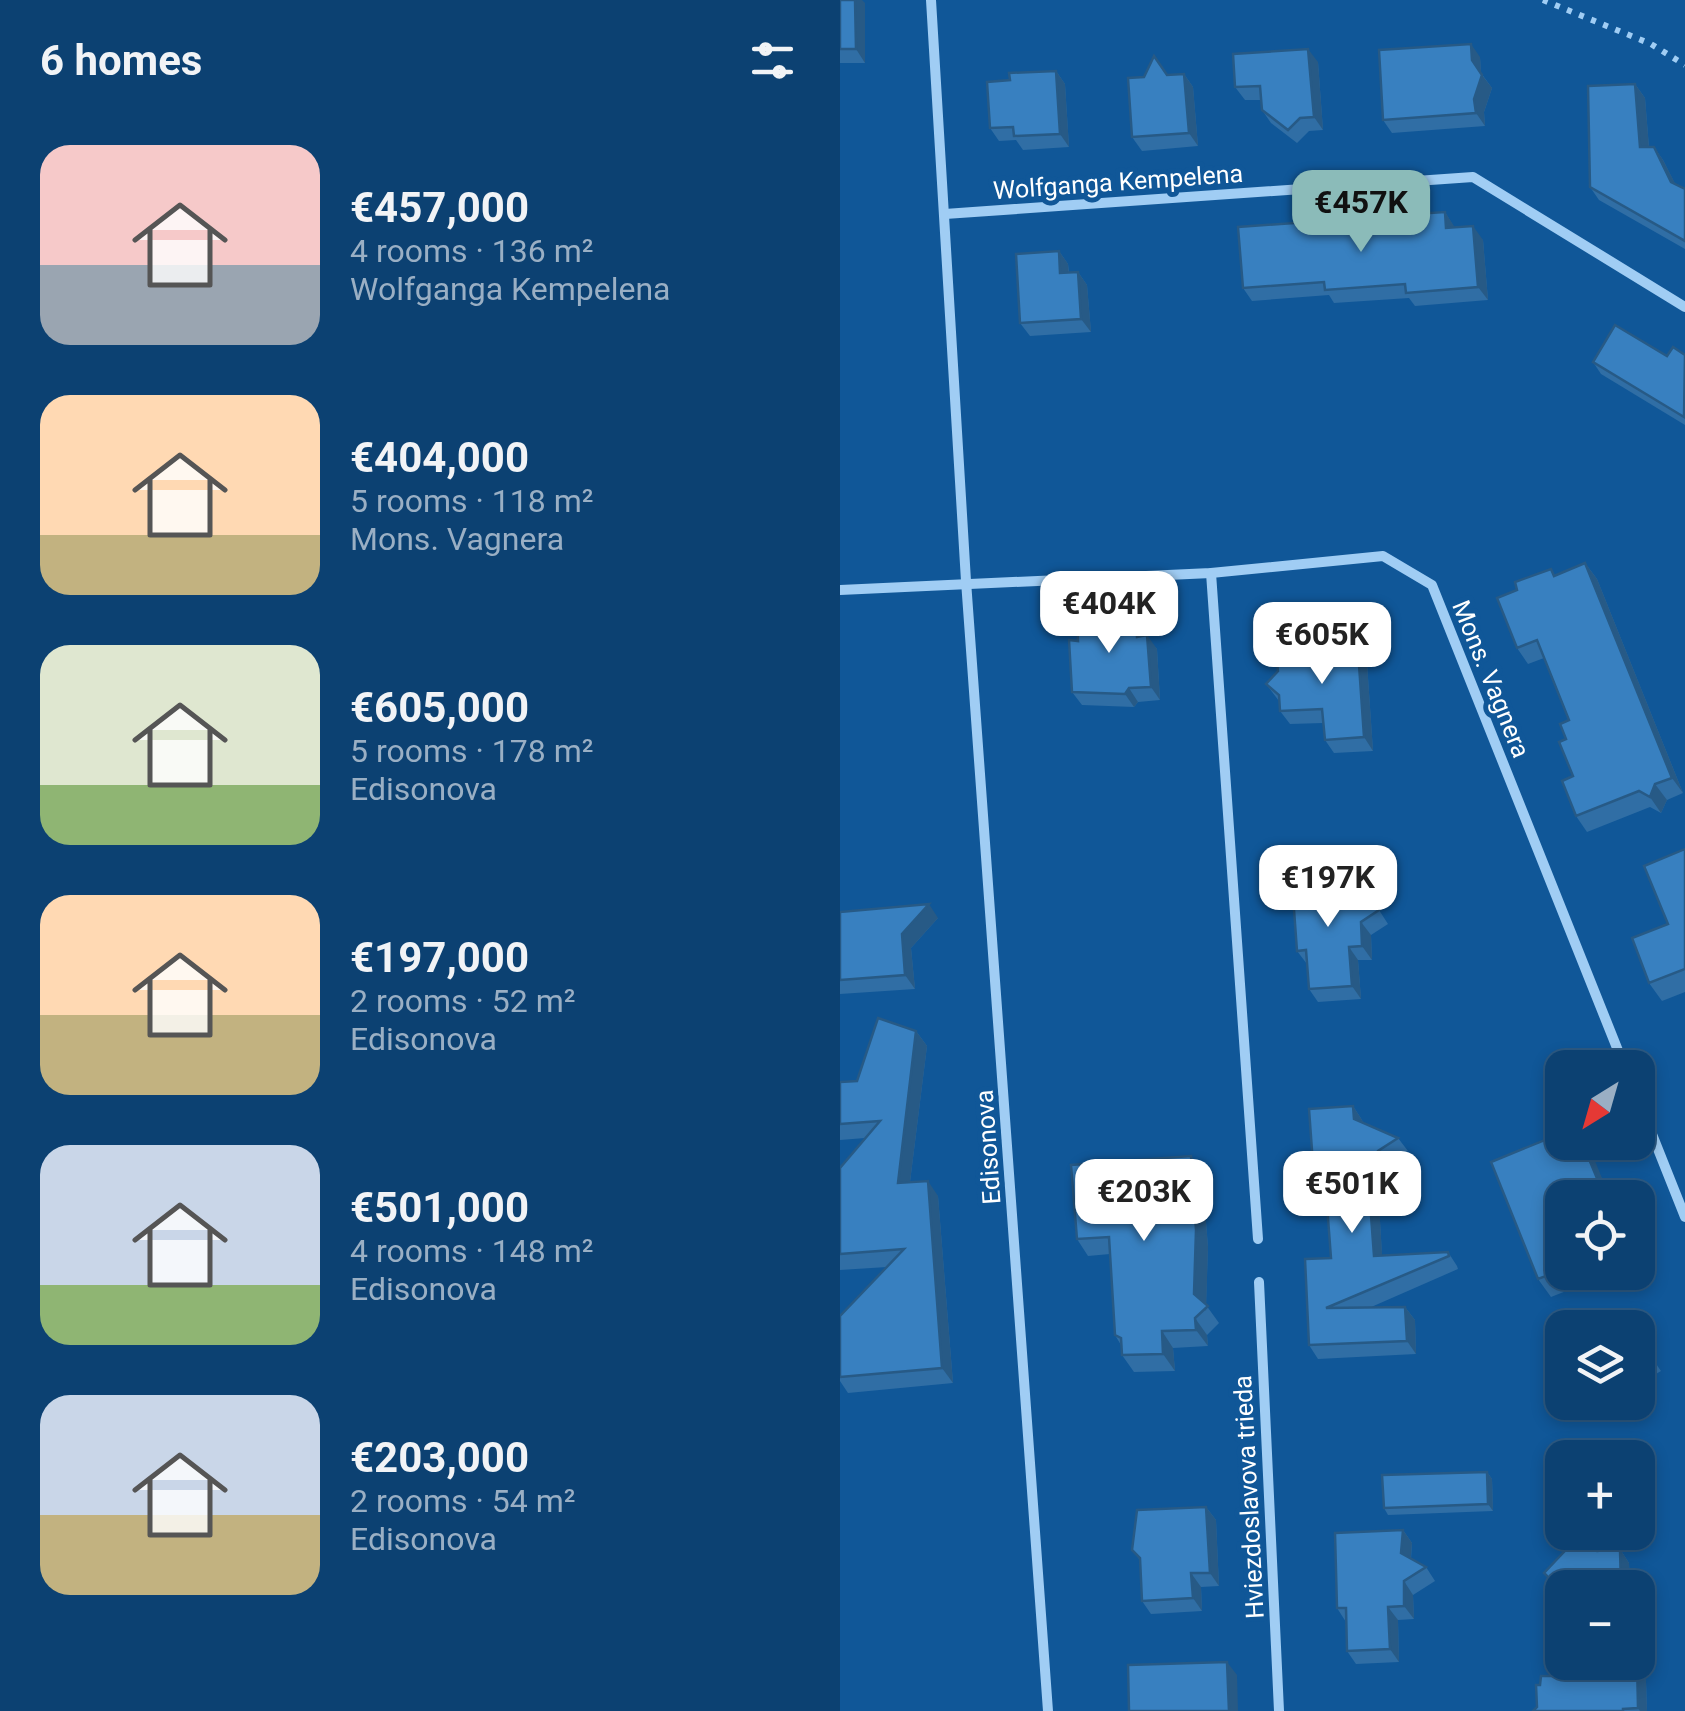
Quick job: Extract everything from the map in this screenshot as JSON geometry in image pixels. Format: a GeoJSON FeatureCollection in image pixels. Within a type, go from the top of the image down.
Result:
{"type":"FeatureCollection","features":[{"type":"Feature","properties":{"kind":"street"},"geometry":{"type":"LineString","coordinates":[[931,0],[966,580]]}},
{"type":"Feature","properties":{"kind":"street","name":"Wolfganga Kempelena"},"geometry":{"type":"LineString","coordinates":[[946,214],[1472,177],[1685,306]]}},
{"type":"Feature","properties":{"kind":"street","name":"Mons. Vagnera"},"geometry":{"type":"LineString","coordinates":[[840,590],[966,580],[1211,573],[1384,556],[1432,585],[1618,1050]]}},
{"type":"Feature","properties":{"kind":"street"},"geometry":{"type":"LineString","coordinates":[[1211,573],[1258,1239]]}},
{"type":"Feature","properties":{"kind":"street","name":"Edisonova"},"geometry":{"type":"LineString","coordinates":[[966,580],[1048,1711]]}},
{"type":"Feature","properties":{"kind":"street"},"geometry":{"type":"LineString","coordinates":[[1655,1141],[1685,1217]]}},
{"type":"Feature","properties":{"kind":"street","name":"Hviezdoslavova trieda"},"geometry":{"type":"LineString","coordinates":[[1259,1282],[1279,1711]]}},
{"type":"Feature","properties":{"kind":"path"},"geometry":{"type":"LineString","coordinates":[[1543,0],[1651,44],[1685,65]]}},
{"type":"Feature","properties":{"kind":"building"},"geometry":{"type":"Polygon","coordinates":[[[840,0],[855,0],[856,49],[840,49],[840,0]]]}},
{"type":"Feature","properties":{"kind":"building"},"geometry":{"type":"Polygon","coordinates":[[[1471,44],[1472,60],[1482,75],[1474,99],[1476,113],[1383,120],[1379,50],[1471,44]]]}},
{"type":"Feature","properties":{"kind":"building"},"geometry":{"type":"Polygon","coordinates":[[[1308,49],[1314,117],[1300,118],[1288,130],[1262,110],[1260,86],[1235,87],[1233,54],[1308,49]]]}},
{"type":"Feature","properties":{"kind":"building"},"geometry":{"type":"Polygon","coordinates":[[[1154,56],[1167,75],[1184,74],[1189,133],[1132,137],[1128,78],[1144,77],[1154,56]]]}},
{"type":"Feature","properties":{"kind":"building"},"geometry":{"type":"Polygon","coordinates":[[[1056,71],[1060,134],[1014,136],[1013,127],[990,128],[987,82],[1010,80],[1009,73],[1056,71]]]}},
{"type":"Feature","properties":{"kind":"building"},"geometry":{"type":"Polygon","coordinates":[[[1635,84],[1640,147],[1654,147],[1671,182],[1685,189],[1685,241],[1590,187],[1588,86],[1635,84]]]}},
{"type":"Feature","properties":{"kind":"building"},"geometry":{"type":"Polygon","coordinates":[[[1445,212],[1446,228],[1473,226],[1478,287],[1406,293],[1405,284],[1325,290],[1324,282],[1243,288],[1238,227],[1323,221],[1323,229],[1401,222],[1400,215],[1445,212]]]}},
{"type":"Feature","properties":{"kind":"building"},"geometry":{"type":"Polygon","coordinates":[[[1059,251],[1060,273],[1078,272],[1081,319],[1020,323],[1016,254],[1059,251]]]}},
{"type":"Feature","properties":{"kind":"building"},"geometry":{"type":"Polygon","coordinates":[[[1615,325],[1667,356],[1673,347],[1685,355],[1684,417],[1593,362],[1615,325]]]}},
{"type":"Feature","properties":{"kind":"building"},"geometry":{"type":"Polygon","coordinates":[[[1585,563],[1672,778],[1655,784],[1650,797],[1639,791],[1576,816],[1562,781],[1573,776],[1559,742],[1566,739],[1560,724],[1569,720],[1537,640],[1517,648],[1497,598],[1517,590],[1515,582],[1551,569],[1554,576],[1585,563]]]}},
{"type":"Feature","properties":{"kind":"building"},"geometry":{"type":"Polygon","coordinates":[[[1135,614],[1137,637],[1147,635],[1151,687],[1129,688],[1125,694],[1072,692],[1069,640],[1078,641],[1077,618],[1135,614]]]}},
{"type":"Feature","properties":{"kind":"building"},"geometry":{"type":"Polygon","coordinates":[[[1336,642],[1337,651],[1358,650],[1364,737],[1325,740],[1322,709],[1280,711],[1279,695],[1266,684],[1278,671],[1276,655],[1291,654],[1290,645],[1336,642]]]}},
{"type":"Feature","properties":{"kind":"building"},"geometry":{"type":"Polygon","coordinates":[[[1685,849],[1685,969],[1649,983],[1632,938],[1668,924],[1644,866],[1685,849]]]}},
{"type":"Feature","properties":{"kind":"building"},"geometry":{"type":"Polygon","coordinates":[[[1337,878],[1337,887],[1379,910],[1361,922],[1362,946],[1349,947],[1352,986],[1309,989],[1306,950],[1297,951],[1292,882],[1337,878]]]}},
{"type":"Feature","properties":{"kind":"building"},"geometry":{"type":"Polygon","coordinates":[[[929,904],[902,934],[905,975],[840,980],[840,912],[929,904]]]}},
{"type":"Feature","properties":{"kind":"building"},"geometry":{"type":"Polygon","coordinates":[[[878,1018],[916,1031],[898,1183],[928,1181],[942,1368],[840,1377],[840,1316],[904,1249],[840,1254],[840,1168],[880,1121],[840,1124],[840,1082],[857,1081],[878,1018]]]}},
{"type":"Feature","properties":{"kind":"building"},"geometry":{"type":"Polygon","coordinates":[[[1353,1106],[1354,1119],[1398,1138],[1378,1151],[1379,1174],[1368,1174],[1374,1256],[1448,1252],[1449,1256],[1326,1308],[1405,1307],[1407,1341],[1309,1345],[1305,1259],[1331,1258],[1325,1178],[1314,1178],[1309,1109],[1353,1106]]]}},
{"type":"Feature","properties":{"kind":"building"},"geometry":{"type":"Polygon","coordinates":[[[1545,1140],[1545,1160],[1589,1160],[1598,1180],[1545,1180],[1545,1276],[1538,1279],[1491,1162],[1545,1140]]]}},
{"type":"Feature","properties":{"kind":"building"},"geometry":{"type":"Polygon","coordinates":[[[1191,1156],[1196,1230],[1194,1294],[1208,1306],[1195,1318],[1196,1330],[1162,1331],[1163,1354],[1122,1355],[1121,1338],[1115,1335],[1109,1237],[1077,1239],[1071,1165],[1191,1156]]]}},
{"type":"Feature","properties":{"kind":"building"},"geometry":{"type":"Polygon","coordinates":[[[1487,1472],[1488,1504],[1384,1508],[1382,1475],[1487,1472]]]}},
{"type":"Feature","properties":{"kind":"building"},"geometry":{"type":"Polygon","coordinates":[[[1206,1507],[1210,1573],[1191,1573],[1193,1598],[1142,1601],[1140,1558],[1132,1550],[1137,1510],[1206,1507]]]}},
{"type":"Feature","properties":{"kind":"building"},"geometry":{"type":"Polygon","coordinates":[[[1403,1530],[1401,1553],[1426,1567],[1404,1581],[1404,1606],[1388,1607],[1390,1649],[1347,1651],[1346,1608],[1337,1608],[1335,1533],[1403,1530]]]}},
{"type":"Feature","properties":{"kind":"building"},"geometry":{"type":"Polygon","coordinates":[[[1566,1550],[1620,1550],[1621,1570],[1547,1570],[1566,1550]]]}},
{"type":"Feature","properties":{"kind":"building"},"geometry":{"type":"Polygon","coordinates":[[[1227,1662],[1229,1711],[1129,1711],[1128,1665],[1227,1662]]]}},
{"type":"Feature","properties":{"kind":"building"},"geometry":{"type":"Polygon","coordinates":[[[1541,1676],[1545,1680],[1637,1680],[1638,1708],[1533,1711],[1537,1707],[1536,1685],[1540,1685],[1541,1676]]]}}]}
